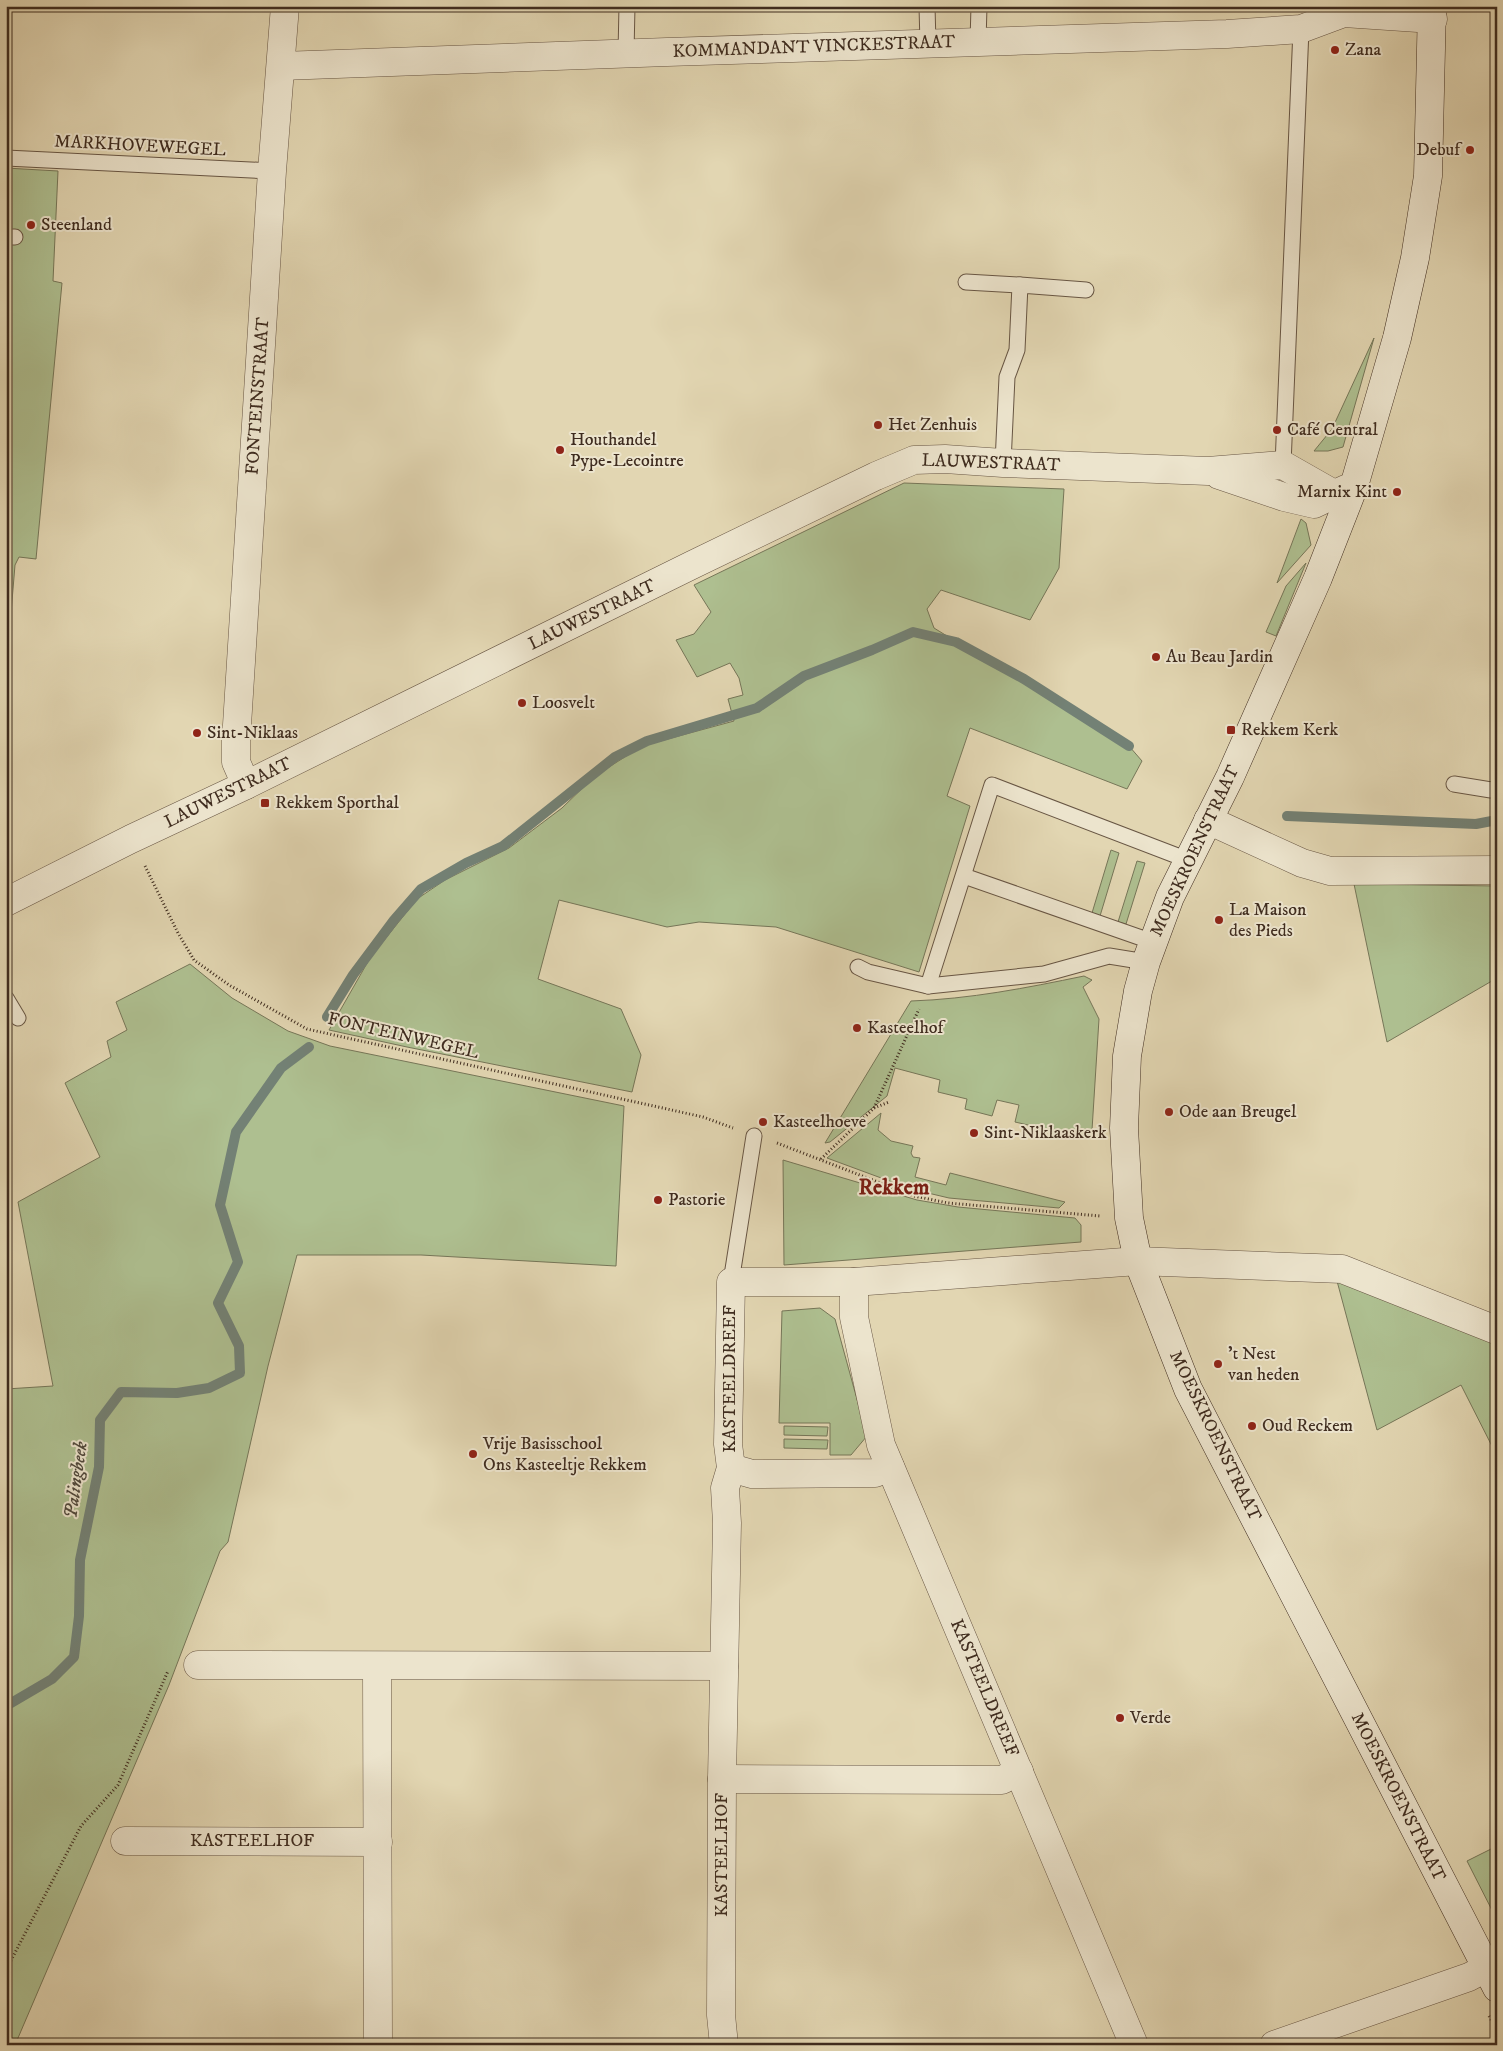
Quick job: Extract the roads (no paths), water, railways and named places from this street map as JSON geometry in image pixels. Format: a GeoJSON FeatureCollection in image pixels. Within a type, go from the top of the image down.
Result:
{"type":"FeatureCollection","features":[{"type":"Feature","properties":{"kind":"street","name":"FONTEINSTRAAT"},"geometry":{"type":"LineString","coordinates":[[246,785],[236,762],[236,741],[272,171],[285,6]]}},
{"type":"Feature","properties":{"kind":"street","name":"KOMMANDANT VINCKESTRAAT"},"geometry":{"type":"LineString","coordinates":[[281,66],[1227,34],[1301,29],[1344,13],[1432,13]]}},
{"type":"Feature","properties":{"kind":"street","name":"MOESKROENSTRAAT"},"geometry":{"type":"LineString","coordinates":[[1432,13],[1428,176],[1415,258],[1397,338],[1344,490],[1318,578],[1230,777],[1170,897],[1149,952],[1138,991],[1127,1056],[1124,1128],[1130,1262],[1188,1389],[1492,1978]]}},
{"type":"Feature","properties":{"kind":"street","name":"LAUWESTRAAT"},"geometry":{"type":"LineString","coordinates":[[6,902],[131,839],[246,785],[876,476],[914,460],[945,458],[1003,463],[1208,472],[1283,465]]}},
{"type":"Feature","properties":{"kind":"street"},"geometry":{"type":"LineString","coordinates":[[1283,465],[1344,490]]}},
{"type":"Feature","properties":{"kind":"street","name":"LAUWESTRAAT"},"geometry":{"type":"LineString","coordinates":[[1208,472],[1284,497],[1314,504],[1344,490]]}},
{"type":"Feature","properties":{"kind":"street"},"geometry":{"type":"LineString","coordinates":[[1208,820],[1302,863],[1330,871],[1497,870]]}},
{"type":"Feature","properties":{"kind":"street","name":"KASTEELDREEF"},"geometry":{"type":"LineString","coordinates":[[890,1467],[875,1473],[761,1474],[752,1474],[731,1468],[728,1444],[731,1282],[854,1282],[1130,1262],[1342,1269],[1496,1330]]}},
{"type":"Feature","properties":{"kind":"street","name":"KASTEELDREEF"},"geometry":{"type":"LineString","coordinates":[[854,1282],[854,1317],[881,1445],[1134,2045]]}},
{"type":"Feature","properties":{"kind":"street","name":"KASTEELHOF"},"geometry":{"type":"LineString","coordinates":[[724,2045],[721,2015],[722,1779],[727,1522],[725,1488],[731,1468]]}},
{"type":"Feature","properties":{"kind":"street"},"geometry":{"type":"LineString","coordinates":[[198,1665],[377,1667],[724,1666]]}},
{"type":"Feature","properties":{"kind":"street"},"geometry":{"type":"LineString","coordinates":[[377,1667],[378,2045]]}},
{"type":"Feature","properties":{"kind":"street","name":"KASTEELDREEF"},"geometry":{"type":"LineString","coordinates":[[722,1779],[1002,1780],[1019,1771]]}},
{"type":"Feature","properties":{"kind":"street","name":"KASTEELHOF"},"geometry":{"type":"LineString","coordinates":[[125,1841],[378,1842]]}},
{"type":"Feature","properties":{"kind":"street"},"geometry":{"type":"LineString","coordinates":[[1274,2045],[1469,1977],[1492,1978]]}},
{"type":"Feature","properties":{"kind":"lane"},"geometry":{"type":"LineString","coordinates":[[626,53],[628,6]]}},
{"type":"Feature","properties":{"kind":"lane"},"geometry":{"type":"LineString","coordinates":[[927,6],[928,44]]}},
{"type":"Feature","properties":{"kind":"lane"},"geometry":{"type":"LineString","coordinates":[[978,42],[979,6]]}},
{"type":"Feature","properties":{"kind":"lane"},"geometry":{"type":"LineString","coordinates":[[1283,465],[1301,29]]}},
{"type":"Feature","properties":{"kind":"lane","name":"MARKHOVEWEGEL"},"geometry":{"type":"LineString","coordinates":[[6,158],[272,171]]}},
{"type":"Feature","properties":{"kind":"lane"},"geometry":{"type":"LineString","coordinates":[[966,282],[1086,290]]}},
{"type":"Feature","properties":{"kind":"lane"},"geometry":{"type":"LineString","coordinates":[[1003,463],[1007,377],[1017,350],[1020,285]]}},
{"type":"Feature","properties":{"kind":"lane"},"geometry":{"type":"LineString","coordinates":[[1454,784],[1491,790],[1497,789]]}},
{"type":"Feature","properties":{"kind":"lane"},"geometry":{"type":"LineString","coordinates":[[928,986],[992,785],[1188,860]]}},
{"type":"Feature","properties":{"kind":"lane"},"geometry":{"type":"LineString","coordinates":[[964,876],[1149,952]]}},
{"type":"Feature","properties":{"kind":"lane"},"geometry":{"type":"LineString","coordinates":[[858,967],[868,972],[928,986],[1044,974],[1109,956],[1149,952]]}},
{"type":"Feature","properties":{"kind":"lane"},"geometry":{"type":"LineString","coordinates":[[6,998],[18,1018]]}},
{"type":"Feature","properties":{"kind":"lane"},"geometry":{"type":"LineString","coordinates":[[731,1282],[754,1136]]}},
{"type":"Feature","properties":{"kind":"waterway"},"geometry":{"type":"LineString","coordinates":[[327,1017],[353,975],[394,920],[421,889],[466,863],[503,846],[615,757],[647,741],[757,708],[804,676],[913,632],[956,642],[1024,679],[1129,746]]}},
{"type":"Feature","properties":{"kind":"waterway"},"geometry":{"type":"LineString","coordinates":[[1287,816],[1476,824],[1497,820]]}},
{"type":"Feature","properties":{"kind":"waterway","name":"Palingbeek"},"geometry":{"type":"LineString","coordinates":[[6,1706],[52,1679],[74,1657],[79,1616],[80,1560],[99,1467],[100,1420],[121,1392],[177,1393],[209,1388],[240,1373],[239,1346],[218,1303],[238,1262],[220,1205],[236,1132],[281,1068],[309,1047]]}},
{"type":"Feature","properties":{"kind":"place","name":"Zana"},"geometry":{"type":"Point","coordinates":[1335,50]}},
{"type":"Feature","properties":{"kind":"place","name":"Debuf"},"geometry":{"type":"Point","coordinates":[1470,150]}},
{"type":"Feature","properties":{"kind":"place","name":"Steenland"},"geometry":{"type":"Point","coordinates":[31,225]}},
{"type":"Feature","properties":{"kind":"place","name":"Het Zenhuis"},"geometry":{"type":"Point","coordinates":[878,425]}},
{"type":"Feature","properties":{"kind":"place","name":"Café Central"},"geometry":{"type":"Point","coordinates":[1277,430]}},
{"type":"Feature","properties":{"kind":"place","name":"Houthandel Pype-Lecointre"},"geometry":{"type":"Point","coordinates":[560,450]}},
{"type":"Feature","properties":{"kind":"place","name":"Marnix Kint"},"geometry":{"type":"Point","coordinates":[1397,492]}},
{"type":"Feature","properties":{"kind":"place","name":"Au Beau Jardin"},"geometry":{"type":"Point","coordinates":[1156,657]}},
{"type":"Feature","properties":{"kind":"place","name":"Loosvelt"},"geometry":{"type":"Point","coordinates":[522,703]}},
{"type":"Feature","properties":{"kind":"place","name":"Rekkem Kerk"},"geometry":{"type":"Point","coordinates":[1231,730]}},
{"type":"Feature","properties":{"kind":"place","name":"Sint-Niklaas"},"geometry":{"type":"Point","coordinates":[197,733]}},
{"type":"Feature","properties":{"kind":"place","name":"Rekkem Sporthal"},"geometry":{"type":"Point","coordinates":[265,803]}},
{"type":"Feature","properties":{"kind":"place","name":"La Maison des Pieds"},"geometry":{"type":"Point","coordinates":[1219,920]}},
{"type":"Feature","properties":{"kind":"place","name":"Kasteelhof"},"geometry":{"type":"Point","coordinates":[857,1028]}},
{"type":"Feature","properties":{"kind":"place","name":"Ode aan Breugel"},"geometry":{"type":"Point","coordinates":[1169,1112]}},
{"type":"Feature","properties":{"kind":"place","name":"Kasteelhoeve"},"geometry":{"type":"Point","coordinates":[763,1122]}},
{"type":"Feature","properties":{"kind":"place","name":"Sint-Niklaaskerk"},"geometry":{"type":"Point","coordinates":[974,1133]}},
{"type":"Feature","properties":{"kind":"place","name":"Pastorie"},"geometry":{"type":"Point","coordinates":[658,1200]}},
{"type":"Feature","properties":{"kind":"place","name":"'t Nest van heden"},"geometry":{"type":"Point","coordinates":[1218,1364]}},
{"type":"Feature","properties":{"kind":"place","name":"Oud Reckem"},"geometry":{"type":"Point","coordinates":[1252,1426]}},
{"type":"Feature","properties":{"kind":"place","name":"Vrije Basisschool Ons Kasteeltje Rekkem"},"geometry":{"type":"Point","coordinates":[473,1454]}},
{"type":"Feature","properties":{"kind":"place","name":"Verde"},"geometry":{"type":"Point","coordinates":[1120,1718]}},
{"type":"Feature","properties":{"kind":"district","name":"Rekkem"},"geometry":{"type":"Point","coordinates":[894,1187]}}]}
